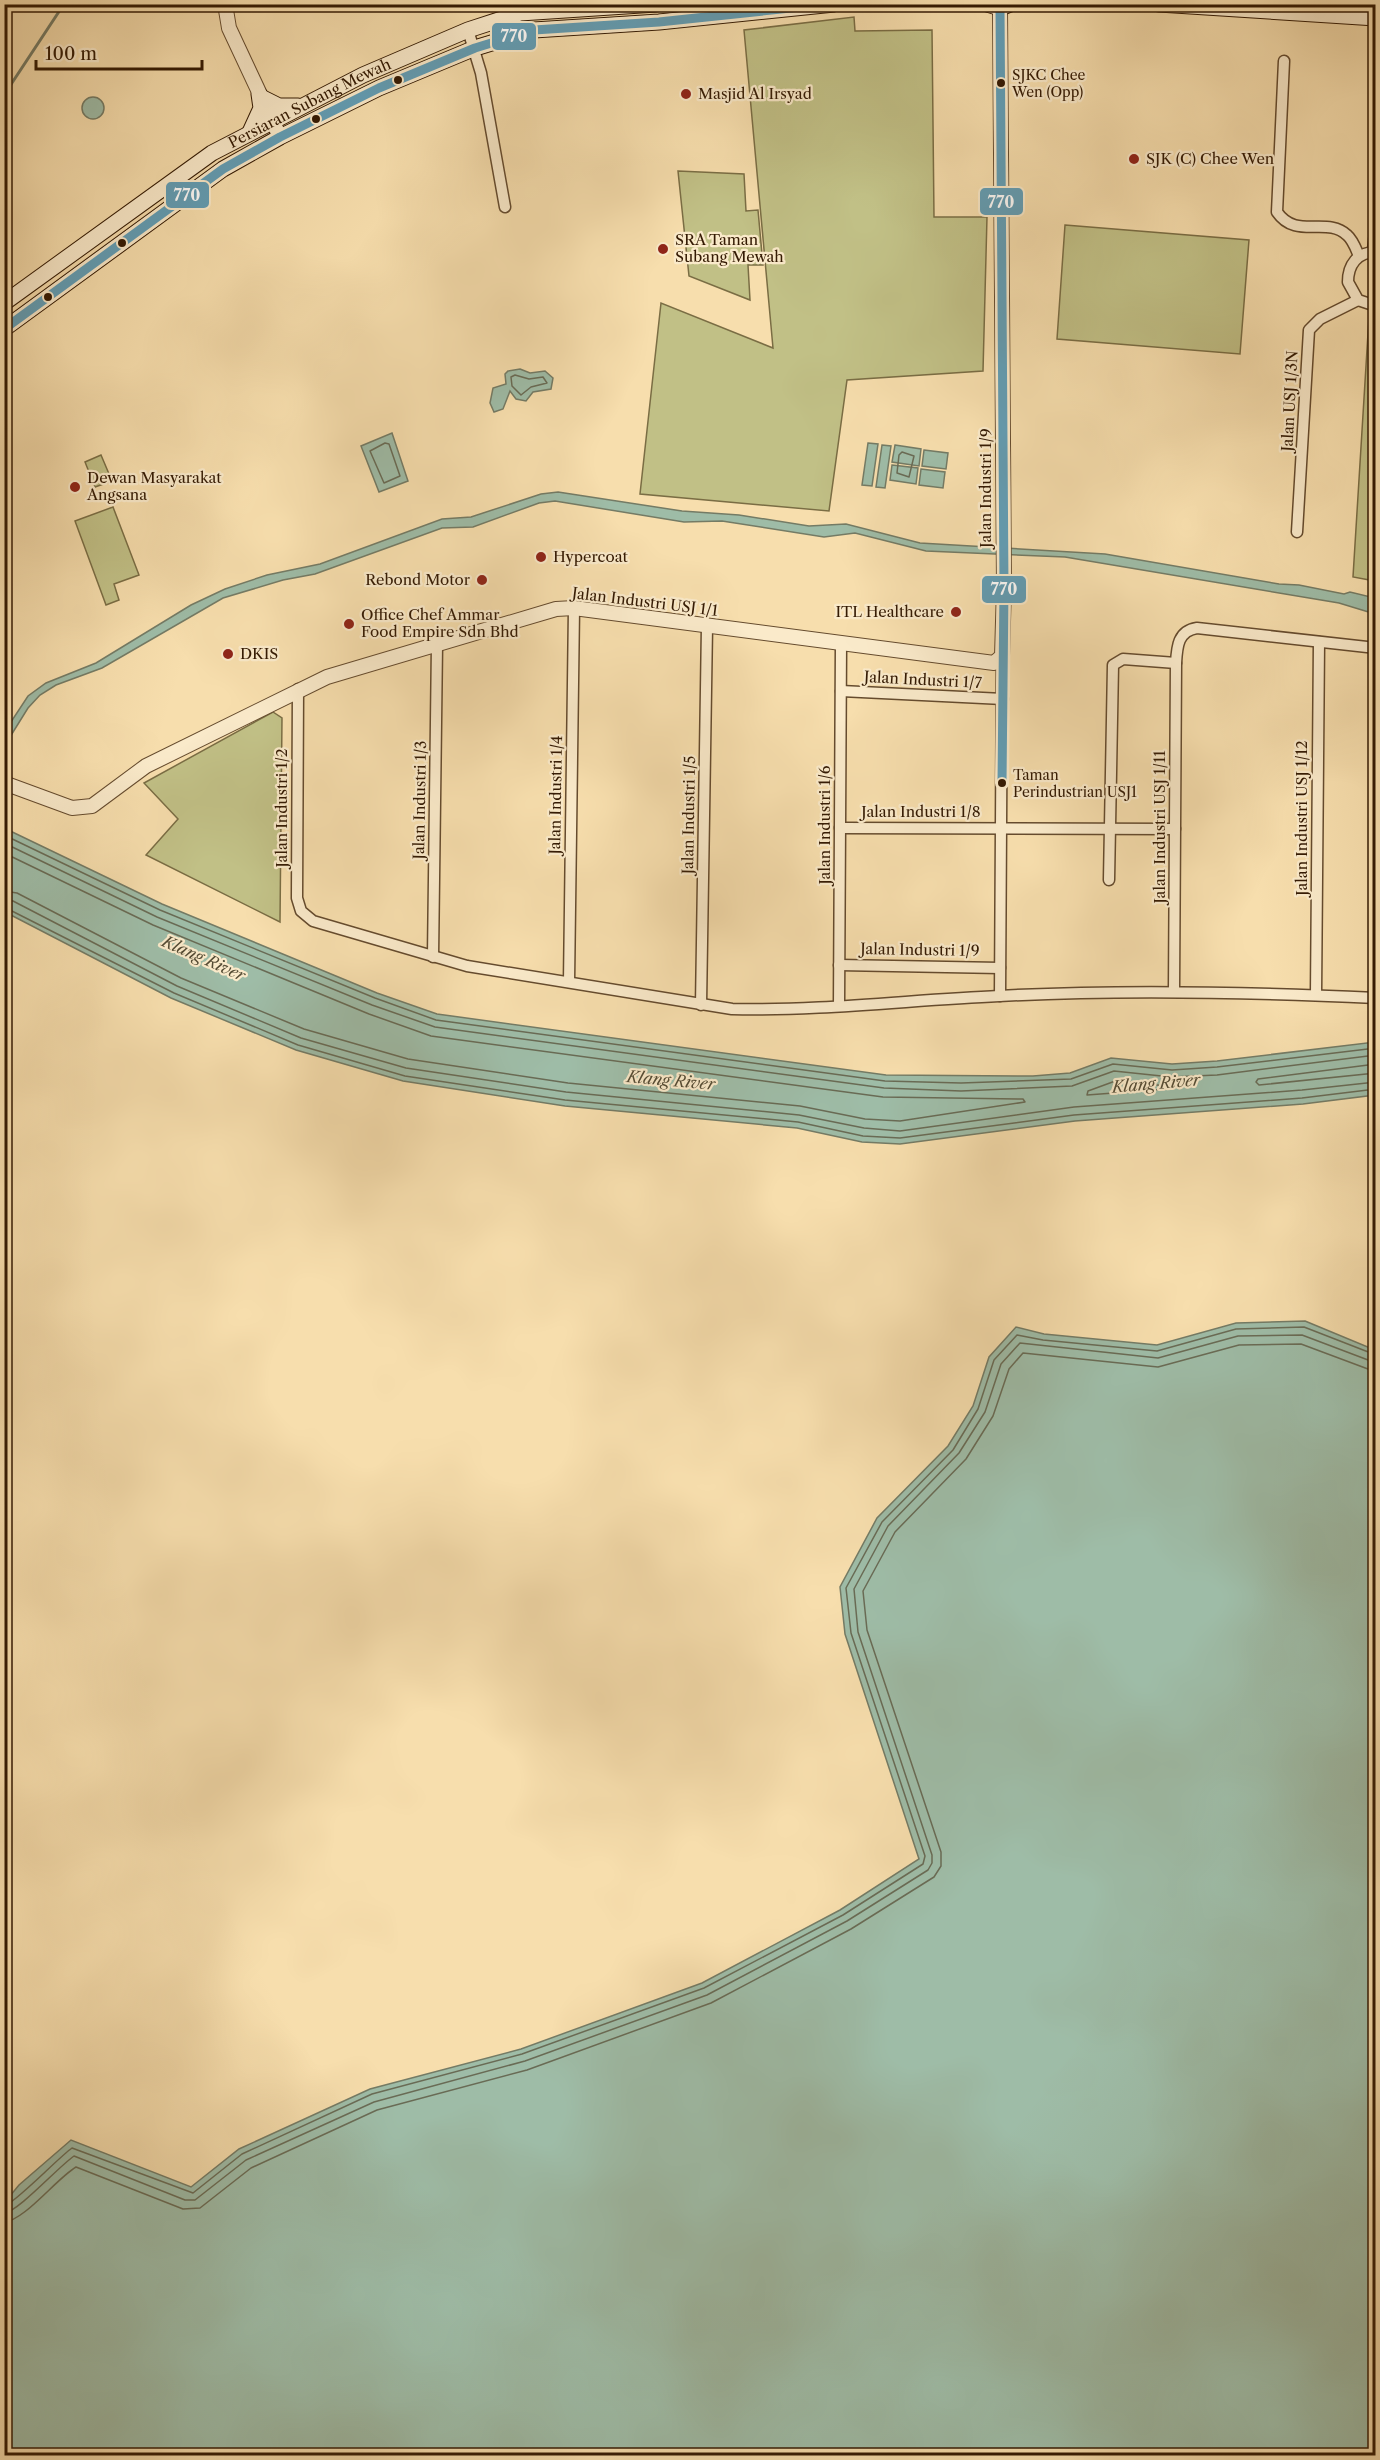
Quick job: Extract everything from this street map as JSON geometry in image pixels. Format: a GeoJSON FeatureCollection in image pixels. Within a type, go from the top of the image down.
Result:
{"type":"FeatureCollection","features":[{"type":"Feature","properties":{"kind":"main road","name":"Persiaran Subang Mewah"},"geometry":{"type":"LineString","coordinates":[[4,303],[212,153],[368,72],[468,30],[520,13],[656,4]]}},
{"type":"Feature","properties":{"kind":"main road","name":"Persiaran Subang Mewah"},"geometry":{"type":"LineString","coordinates":[[4,329],[223,169],[280,136],[379,88],[475,48],[534,30],[735,9],[834,4]]}},
{"type":"Feature","properties":{"kind":"main road"},"geometry":{"type":"LineString","coordinates":[[1159,4],[1376,18]]}},
{"type":"Feature","properties":{"kind":"main road"},"geometry":{"type":"LineString","coordinates":[[260,96],[279,106],[299,106]]}},
{"type":"Feature","properties":{"kind":"main road"},"geometry":{"type":"LineString","coordinates":[[250,132],[261,108],[260,96]]}},
{"type":"Feature","properties":{"kind":"street"},"geometry":{"type":"LineString","coordinates":[[225,4],[229,28],[280,136]]}},
{"type":"Feature","properties":{"kind":"street","name":"Jalan Industri 1/9"},"geometry":{"type":"LineString","coordinates":[[999,6],[1004,559],[1000,996]]}},
{"type":"Feature","properties":{"kind":"street"},"geometry":{"type":"LineString","coordinates":[[468,30],[475,48],[505,207]]}},
{"type":"Feature","properties":{"kind":"street"},"geometry":{"type":"LineString","coordinates":[[1284,61],[1277,212],[1292,226],[1340,230],[1347,235],[1359,256]]}},
{"type":"Feature","properties":{"kind":"street"},"geometry":{"type":"LineString","coordinates":[[1376,223],[1374,252],[1359,256],[1352,263],[1348,282],[1358,300],[1376,306]]}},
{"type":"Feature","properties":{"kind":"street","name":"Jalan USJ 1/3N"},"geometry":{"type":"LineString","coordinates":[[1297,532],[1309,330],[1320,319],[1358,300]]}},
{"type":"Feature","properties":{"kind":"street","name":"Jalan Industri USJ 1/1"},"geometry":{"type":"LineString","coordinates":[[4,783],[72,808],[92,806],[146,766],[298,689],[327,677],[556,609],[574,608],[994,663],[1002,656]]}},
{"type":"Feature","properties":{"kind":"street","name":"Jalan Industri 1/4"},"geometry":{"type":"LineString","coordinates":[[568,982],[574,608]]}},
{"type":"Feature","properties":{"kind":"street","name":"Jalan Industri 1/5"},"geometry":{"type":"LineString","coordinates":[[701,1005],[707,626]]}},
{"type":"Feature","properties":{"kind":"street","name":"Jalan Industri USJ 1/11"},"geometry":{"type":"LineString","coordinates":[[1174,990],[1176,663],[1180,638],[1185,632],[1197,628],[1319,642]]}},
{"type":"Feature","properties":{"kind":"street"},"geometry":{"type":"LineString","coordinates":[[1319,642],[1376,648]]}},
{"type":"Feature","properties":{"kind":"street","name":"Jalan Industri USJ 1/12"},"geometry":{"type":"LineString","coordinates":[[1316,995],[1319,642]]}},
{"type":"Feature","properties":{"kind":"street","name":"Jalan Industri 1/6"},"geometry":{"type":"LineString","coordinates":[[839,1006],[841,643]]}},
{"type":"Feature","properties":{"kind":"street","name":"Jalan Industri 1/3"},"geometry":{"type":"LineString","coordinates":[[434,957],[437,644]]}},
{"type":"Feature","properties":{"kind":"street"},"geometry":{"type":"LineString","coordinates":[[1109,880],[1113,665],[1123,659],[1176,663]]}},
{"type":"Feature","properties":{"kind":"street","name":"Jalan Industri 1/2"},"geometry":{"type":"LineString","coordinates":[[298,689],[297,898],[301,911],[313,921],[434,957]]}},
{"type":"Feature","properties":{"kind":"street","name":"Jalan Industri 1/7"},"geometry":{"type":"LineString","coordinates":[[841,691],[1003,699]]}},
{"type":"Feature","properties":{"kind":"street","name":"Jalan Industri 1/8"},"geometry":{"type":"LineString","coordinates":[[840,828],[1175,829]]}},
{"type":"Feature","properties":{"kind":"street"},"geometry":{"type":"LineString","coordinates":[[434,957],[467,966],[701,1005],[772,1010],[1000,996],[1174,990],[1376,998]]}},
{"type":"Feature","properties":{"kind":"street","name":"Jalan Industri 1/9"},"geometry":{"type":"LineString","coordinates":[[839,965],[1000,968]]}},
{"type":"Feature","properties":{"kind":"shaded area"},"geometry":{"type":"Polygon","coordinates":[[[854,17],[855,31],[932,30],[934,217],[987,217],[983,371],[847,380],[829,511],[640,494],[661,303],[773,348],[744,30],[854,17]]]}},
{"type":"Feature","properties":{"kind":"shaded area"},"geometry":{"type":"Polygon","coordinates":[[[678,171],[744,174],[746,211],[758,210],[763,265],[748,265],[750,300],[689,276],[678,171]]]}},
{"type":"Feature","properties":{"kind":"shaded area"},"geometry":{"type":"Polygon","coordinates":[[[1065,225],[1249,240],[1240,354],[1057,339],[1065,225]]]}},
{"type":"Feature","properties":{"kind":"shaded area"},"geometry":{"type":"Polygon","coordinates":[[[1369,317],[1376,317],[1375,581],[1353,577],[1369,317]]]}},
{"type":"Feature","properties":{"kind":"shaded area"},"geometry":{"type":"Polygon","coordinates":[[[101,455],[112,481],[95,487],[85,462],[101,455]]]}},
{"type":"Feature","properties":{"kind":"shaded area"},"geometry":{"type":"Polygon","coordinates":[[[113,507],[139,575],[114,584],[119,600],[106,605],[75,521],[113,507]]]}},
{"type":"Feature","properties":{"kind":"shaded area"},"geometry":{"type":"Polygon","coordinates":[[[273,712],[282,718],[280,922],[146,855],[178,819],[144,783],[273,712]]]}},
{"type":"Feature","properties":{"kind":"water"},"geometry":{"type":"Polygon","coordinates":[[[93,97],[101,100],[104,108],[101,116],[93,119],[85,116],[82,108],[85,100],[93,97]]]}},
{"type":"Feature","properties":{"kind":"water"},"geometry":{"type":"Polygon","coordinates":[[[520,369],[530,373],[545,371],[553,378],[551,389],[533,392],[526,401],[516,399],[510,391],[503,409],[494,412],[490,403],[493,388],[506,384],[505,374],[508,371],[520,369]]]}},
{"type":"Feature","properties":{"kind":"water"},"geometry":{"type":"Polygon","coordinates":[[[392,433],[408,481],[379,492],[361,446],[392,433]]]}},
{"type":"Feature","properties":{"kind":"water"},"geometry":{"type":"Polygon","coordinates":[[[868,443],[878,444],[872,486],[862,485],[868,443]]]}},
{"type":"Feature","properties":{"kind":"water"},"geometry":{"type":"Polygon","coordinates":[[[882,445],[891,446],[885,488],[876,487],[882,445]]]}},
{"type":"Feature","properties":{"kind":"water"},"geometry":{"type":"Polygon","coordinates":[[[895,445],[921,449],[919,466],[892,462],[895,445]]]}},
{"type":"Feature","properties":{"kind":"water"},"geometry":{"type":"Polygon","coordinates":[[[924,450],[948,453],[946,469],[922,466],[924,450]]]}},
{"type":"Feature","properties":{"kind":"water"},"geometry":{"type":"Polygon","coordinates":[[[892,465],[918,468],[916,484],[890,480],[892,465]]]}},
{"type":"Feature","properties":{"kind":"water"},"geometry":{"type":"Polygon","coordinates":[[[921,469],[945,472],[943,488],[919,485],[921,469]]]}},
{"type":"Feature","properties":{"kind":"water"},"geometry":{"type":"Polygon","coordinates":[[[558,492],[682,511],[739,515],[809,526],[846,524],[920,543],[1105,554],[1279,584],[1299,585],[1344,594],[1350,592],[1375,598],[1375,614],[1339,603],[1065,557],[926,551],[855,533],[824,537],[722,521],[684,522],[555,501],[539,503],[473,527],[442,528],[315,574],[283,580],[223,598],[102,668],[56,685],[40,695],[28,708],[5,745],[5,731],[28,696],[46,683],[96,663],[191,605],[225,589],[267,575],[320,564],[442,519],[471,517],[541,494],[558,492]]]}},
{"type":"Feature","properties":{"kind":"water","name":"Klang River"},"geometry":{"type":"Polygon","coordinates":[[[4,828],[162,904],[377,993],[437,1014],[886,1075],[1033,1076],[1070,1073],[1111,1058],[1172,1064],[1217,1061],[1375,1042],[1375,1095],[1303,1104],[1075,1121],[900,1144],[862,1142],[797,1128],[565,1106],[403,1081],[296,1050],[171,998],[5,912],[4,828]]]}},
{"type":"Feature","properties":{"kind":"water"},"geometry":{"type":"Polygon","coordinates":[[[1305,1321],[1375,1350],[1375,2455],[5,2455],[5,2202],[19,2185],[71,2140],[191,2187],[239,2149],[370,2089],[521,2049],[702,1983],[840,1910],[919,1859],[845,1634],[840,1587],[877,1518],[948,1446],[973,1406],[989,1357],[1016,1327],[1044,1334],[1157,1345],[1236,1323],[1305,1321]]]}},
{"type":"Feature","properties":{"kind":"waterway"},"geometry":{"type":"LineString","coordinates":[[4,95],[64,4]]}},
{"type":"Feature","properties":{"kind":"transit line","name":"770"},"geometry":{"type":"LineString","coordinates":[[4,329],[223,169],[280,137],[379,88],[475,48],[534,30],[659,22],[829,4]]}},
{"type":"Feature","properties":{"kind":"transit line","name":"770"},"geometry":{"type":"LineString","coordinates":[[1000,8],[1004,587],[1002,783]]}},
{"type":"Feature","properties":{"kind":"place","name":"SJKC Chee Wen (Opp)"},"geometry":{"type":"Point","coordinates":[1001,83]}},
{"type":"Feature","properties":{"kind":"place","name":"Masjid Al Irsyad"},"geometry":{"type":"Point","coordinates":[686,94]}},
{"type":"Feature","properties":{"kind":"place","name":"SJK (C) Chee Wen"},"geometry":{"type":"Point","coordinates":[1134,159]}},
{"type":"Feature","properties":{"kind":"place","name":"SRA Taman Subang Mewah"},"geometry":{"type":"Point","coordinates":[663,249]}},
{"type":"Feature","properties":{"kind":"place","name":"Dewan Masyarakat Angsana"},"geometry":{"type":"Point","coordinates":[75,487]}},
{"type":"Feature","properties":{"kind":"place","name":"Hypercoat"},"geometry":{"type":"Point","coordinates":[541,557]}},
{"type":"Feature","properties":{"kind":"place","name":"Rebond Motor"},"geometry":{"type":"Point","coordinates":[482,580]}},
{"type":"Feature","properties":{"kind":"place","name":"ITL Healthcare"},"geometry":{"type":"Point","coordinates":[956,612]}},
{"type":"Feature","properties":{"kind":"place","name":"Office Chef Ammar Food Empire Sdn Bhd"},"geometry":{"type":"Point","coordinates":[349,624]}},
{"type":"Feature","properties":{"kind":"place","name":"DKIS"},"geometry":{"type":"Point","coordinates":[228,654]}},
{"type":"Feature","properties":{"kind":"place","name":"Taman Perindustrian USJ1"},"geometry":{"type":"Point","coordinates":[1002,783]}}]}
